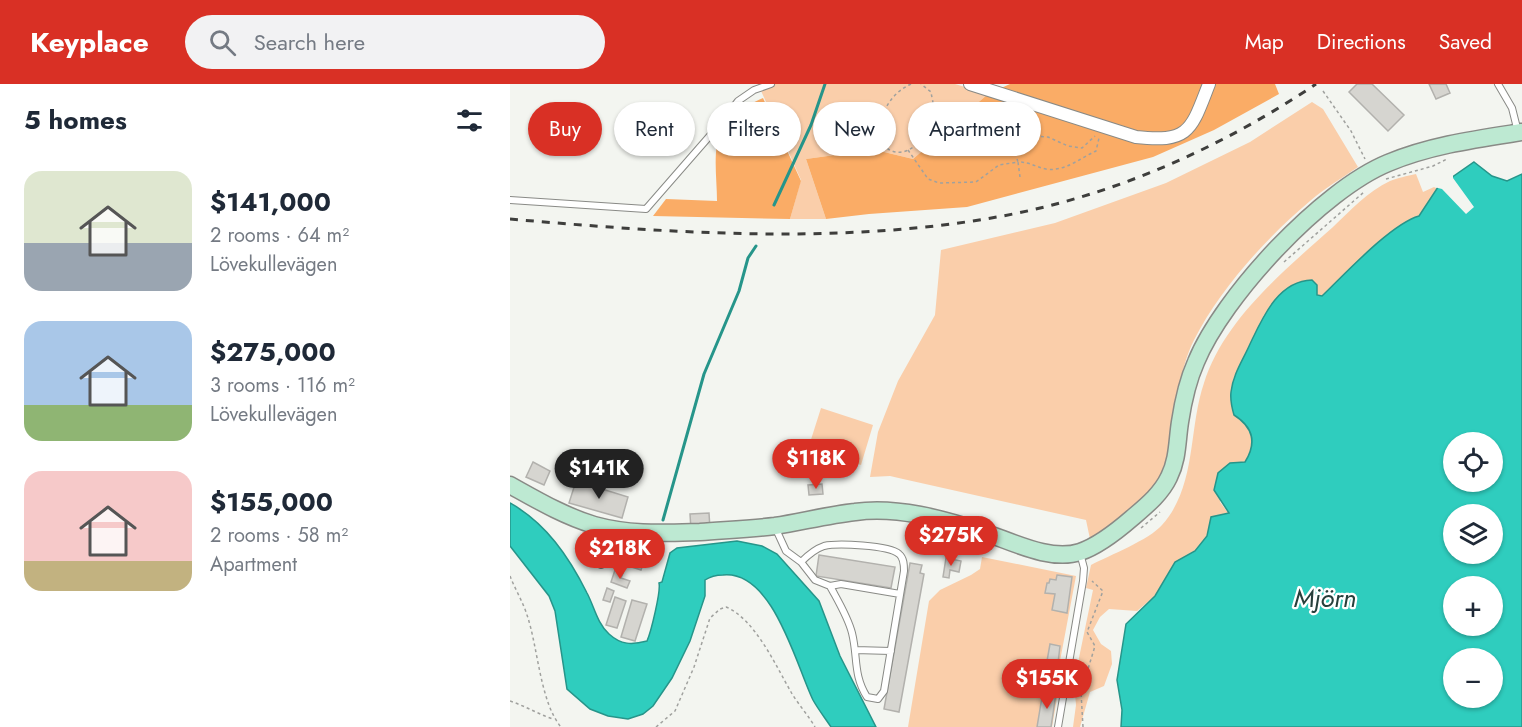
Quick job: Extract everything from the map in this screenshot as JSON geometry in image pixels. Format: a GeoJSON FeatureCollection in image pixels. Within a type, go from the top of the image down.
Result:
{"type":"FeatureCollection","features":[{"type":"Feature","properties":{"kind":"street"},"geometry":{"type":"LineString","coordinates":[[970,84],[1136,137],[1155,139],[1181,135],[1189,128],[1197,116],[1209,84]]}},
{"type":"Feature","properties":{"kind":"street"},"geometry":{"type":"LineString","coordinates":[[510,484],[543,504],[571,516],[609,528],[641,534],[744,530],[855,512],[891,511],[931,518],[972,529],[1035,550],[1068,554],[1080,552],[1097,544],[1155,498],[1176,460],[1185,399],[1202,347],[1242,287],[1304,223],[1339,192],[1379,175],[1388,163],[1444,145],[1520,132]]}},
{"type":"Feature","properties":{"kind":"lane"},"geometry":{"type":"LineString","coordinates":[[510,200],[632,210],[646,209],[738,101],[754,90],[771,84]]}},
{"type":"Feature","properties":{"kind":"lane"},"geometry":{"type":"LineString","coordinates":[[1498,84],[1512,108],[1520,132]]}},
{"type":"Feature","properties":{"kind":"lane"},"geometry":{"type":"LineString","coordinates":[[775,526],[779,540],[786,551],[801,562],[815,580],[830,586],[841,584],[900,594]]}},
{"type":"Feature","properties":{"kind":"lane"},"geometry":{"type":"LineString","coordinates":[[601,565],[609,528]]}},
{"type":"Feature","properties":{"kind":"lane"},"geometry":{"type":"LineString","coordinates":[[801,562],[815,549],[837,545],[886,549],[899,554],[904,565],[882,697],[874,700],[867,697],[857,677],[855,650],[849,622],[830,586]]}},
{"type":"Feature","properties":{"kind":"lane"},"geometry":{"type":"LineString","coordinates":[[1058,727],[1084,573],[1080,552]]}},
{"type":"Feature","properties":{"kind":"lane"},"geometry":{"type":"LineString","coordinates":[[855,650],[891,651]]}},
{"type":"Feature","properties":{"kind":"path"},"geometry":{"type":"LineString","coordinates":[[889,102],[899,91],[911,84]]}},
{"type":"Feature","properties":{"kind":"path"},"geometry":{"type":"LineString","coordinates":[[921,84],[931,92],[932,102]]}},
{"type":"Feature","properties":{"kind":"path"},"geometry":{"type":"LineString","coordinates":[[1323,91],[1379,175],[1433,166],[1452,157]]}},
{"type":"Feature","properties":{"kind":"path"},"geometry":{"type":"LineString","coordinates":[[912,156],[928,179],[939,183],[976,182],[999,165],[1031,162],[1043,169],[1052,170],[1079,162],[1096,152],[1099,134],[1092,137],[1082,148],[1068,146],[1041,137]]}},
{"type":"Feature","properties":{"kind":"path"},"geometry":{"type":"LineString","coordinates":[[896,151],[908,150]]}},
{"type":"Feature","properties":{"kind":"path"},"geometry":{"type":"LineString","coordinates":[[1016,156],[1020,177]]}},
{"type":"Feature","properties":{"kind":"path"},"geometry":{"type":"LineString","coordinates":[[1283,263],[1366,190]]}},
{"type":"Feature","properties":{"kind":"path"},"geometry":{"type":"LineString","coordinates":[[1137,531],[1159,513]]}},
{"type":"Feature","properties":{"kind":"path"},"geometry":{"type":"LineString","coordinates":[[1083,727],[1081,692],[1095,646],[1087,632],[1103,591],[1084,573]]}},
{"type":"Feature","properties":{"kind":"path"},"geometry":{"type":"LineString","coordinates":[[510,576],[527,614],[541,677],[555,720],[561,727]]}},
{"type":"Feature","properties":{"kind":"path"},"geometry":{"type":"LineString","coordinates":[[656,727],[675,711],[694,668],[710,618],[714,613],[726,607],[734,610],[765,644],[792,694],[815,727]]}},
{"type":"Feature","properties":{"kind":"path"},"geometry":{"type":"LineString","coordinates":[[510,701],[521,704],[536,714],[555,720]]}},
{"type":"Feature","properties":{"kind":"shaded area"},"geometry":{"type":"Polygon","coordinates":[[[758,84],[955,84],[988,94],[979,102],[908,102],[908,156],[916,156],[913,159],[896,155],[896,102],[813,102],[813,156],[828,156],[806,159],[826,219],[790,219],[801,180],[790,156],[801,156],[801,102],[766,102],[758,84]]]}},
{"type":"Feature","properties":{"kind":"shaded area"},"geometry":{"type":"Polygon","coordinates":[[[1010,84],[1275,84],[1279,94],[1214,130],[1153,157],[967,207],[826,219],[806,159],[828,156],[896,155],[913,159],[916,156],[1041,156],[1041,102],[979,102],[988,94],[1010,84]]]}},
{"type":"Feature","properties":{"kind":"shaded area"},"geometry":{"type":"Polygon","coordinates":[[[1312,102],[1323,109],[1358,167],[1316,196],[1277,231],[1245,265],[1217,302],[1194,340],[1185,362],[1167,464],[1162,475],[1145,497],[1123,516],[1090,539],[1086,520],[890,476],[870,477],[878,432],[898,381],[935,315],[941,250],[1055,223],[1166,183],[1250,142],[1312,102]]]}},
{"type":"Feature","properties":{"kind":"shaded area"},"geometry":{"type":"Polygon","coordinates":[[[716,156],[790,156],[801,181],[790,219],[653,216],[666,199],[717,201],[716,156]]]}},
{"type":"Feature","properties":{"kind":"shaded area"},"geometry":{"type":"Polygon","coordinates":[[[1416,174],[1423,192],[1437,188],[1419,217],[1395,229],[1322,296],[1317,295],[1264,315],[1234,377],[1230,395],[1234,415],[1249,430],[1252,442],[1245,462],[1230,463],[1220,502],[1229,514],[1211,517],[1207,536],[1195,551],[1175,562],[1155,596],[1137,611],[1109,609],[1100,617],[1093,630],[1101,644],[1111,651],[1112,664],[1104,686],[1090,692],[1080,727],[1073,727],[1076,705],[1074,682],[1093,590],[1086,588],[1091,565],[1156,531],[1173,510],[1186,475],[1204,383],[1213,360],[1226,338],[1241,317],[1276,278],[1360,202],[1374,190],[1390,181],[1416,174]]]}},
{"type":"Feature","properties":{"kind":"shaded area"},"geometry":{"type":"Polygon","coordinates":[[[821,408],[873,425],[861,465],[808,449],[821,408]]]}},
{"type":"Feature","properties":{"kind":"shaded area"},"geometry":{"type":"Polygon","coordinates":[[[982,557],[1076,576],[1060,661],[1052,727],[908,727],[929,601],[940,590],[980,569],[982,557]]]}},
{"type":"Feature","properties":{"kind":"water","name":"Mjörn"},"geometry":{"type":"Polygon","coordinates":[[[1474,162],[1492,176],[1507,181],[1522,174],[1522,727],[1121,727],[1122,710],[1117,680],[1126,624],[1155,596],[1175,562],[1195,551],[1207,536],[1211,517],[1229,513],[1214,490],[1218,473],[1230,463],[1245,462],[1252,442],[1249,430],[1234,415],[1231,398],[1232,385],[1266,312],[1281,294],[1300,282],[1312,280],[1317,285],[1317,295],[1322,296],[1382,239],[1419,216],[1438,187],[1474,162]]]}},
{"type":"Feature","properties":{"kind":"water"},"geometry":{"type":"Polygon","coordinates":[[[510,503],[535,520],[555,542],[580,580],[605,630],[613,638],[627,643],[647,641],[659,594],[659,583],[662,582],[670,553],[677,548],[737,541],[762,546],[777,554],[819,601],[840,656],[876,727],[831,727],[813,700],[790,644],[769,603],[756,587],[741,578],[723,575],[705,580],[705,596],[690,641],[672,678],[653,706],[643,714],[628,719],[608,716],[590,709],[567,689],[555,611],[549,596],[510,546],[510,503]]]}},
{"type":"Feature","properties":{"kind":"pier"},"geometry":{"type":"Polygon","coordinates":[[[1453,174],[1453,178],[1474,207],[1466,214],[1442,189],[1434,187],[1453,174]]]}},
{"type":"Feature","properties":{"kind":"building"},"geometry":{"type":"Polygon","coordinates":[[[1357,84],[1372,84],[1404,115],[1388,131],[1349,92],[1357,84]]]}},
{"type":"Feature","properties":{"kind":"building"},"geometry":{"type":"Polygon","coordinates":[[[1429,84],[1446,84],[1450,93],[1436,99],[1429,84]]]}},
{"type":"Feature","properties":{"kind":"building"},"geometry":{"type":"Polygon","coordinates":[[[533,462],[550,471],[544,485],[526,477],[533,462]]]}},
{"type":"Feature","properties":{"kind":"building"},"geometry":{"type":"Polygon","coordinates":[[[576,481],[628,497],[622,518],[569,503],[576,481]]]}},
{"type":"Feature","properties":{"kind":"building"},"geometry":{"type":"Polygon","coordinates":[[[822,484],[823,494],[809,495],[808,485],[822,484]]]}},
{"type":"Feature","properties":{"kind":"building"},"geometry":{"type":"Polygon","coordinates":[[[709,513],[710,529],[691,530],[690,514],[709,513]]]}},
{"type":"Feature","properties":{"kind":"building"},"geometry":{"type":"Polygon","coordinates":[[[621,547],[646,555],[641,570],[616,562],[621,547]]]}},
{"type":"Feature","properties":{"kind":"building"},"geometry":{"type":"Polygon","coordinates":[[[819,555],[895,567],[891,588],[816,576],[819,555]]]}},
{"type":"Feature","properties":{"kind":"building"},"geometry":{"type":"Polygon","coordinates":[[[946,558],[961,561],[959,572],[950,570],[949,578],[943,577],[946,558]]]}},
{"type":"Feature","properties":{"kind":"building"},"geometry":{"type":"Polygon","coordinates":[[[910,563],[922,565],[920,573],[924,574],[899,712],[884,709],[910,563]]]}},
{"type":"Feature","properties":{"kind":"building"},"geometry":{"type":"Polygon","coordinates":[[[615,570],[623,573],[621,578],[630,581],[627,588],[611,582],[615,570]]]}},
{"type":"Feature","properties":{"kind":"building"},"geometry":{"type":"Polygon","coordinates":[[[1057,575],[1072,577],[1067,613],[1052,610],[1055,594],[1045,593],[1047,583],[1050,579],[1056,580],[1057,575]]]}},
{"type":"Feature","properties":{"kind":"building"},"geometry":{"type":"Polygon","coordinates":[[[607,588],[614,591],[610,602],[603,600],[607,588]]]}},
{"type":"Feature","properties":{"kind":"building"},"geometry":{"type":"Polygon","coordinates":[[[615,597],[626,601],[617,628],[606,625],[615,597]]]}},
{"type":"Feature","properties":{"kind":"building"},"geometry":{"type":"Polygon","coordinates":[[[632,600],[647,604],[635,641],[621,637],[632,600]]]}},
{"type":"Feature","properties":{"kind":"building"},"geometry":{"type":"Polygon","coordinates":[[[1050,644],[1060,646],[1058,663],[1047,661],[1050,644]]]}},
{"type":"Feature","properties":{"kind":"building"},"geometry":{"type":"Polygon","coordinates":[[[1043,691],[1056,693],[1051,727],[1037,727],[1043,691]]]}},
{"type":"Feature","properties":{"kind":"waterway"},"geometry":{"type":"LineString","coordinates":[[774,205],[811,125],[825,84]]}},
{"type":"Feature","properties":{"kind":"waterway"},"geometry":{"type":"LineString","coordinates":[[663,520],[704,374],[739,291],[748,258],[756,246]]}},
{"type":"Feature","properties":{"kind":"railway"},"geometry":{"type":"LineString","coordinates":[[510,219],[631,229],[815,234],[937,226],[997,217],[1082,197],[1164,167],[1242,129],[1316,84]]}}]}
